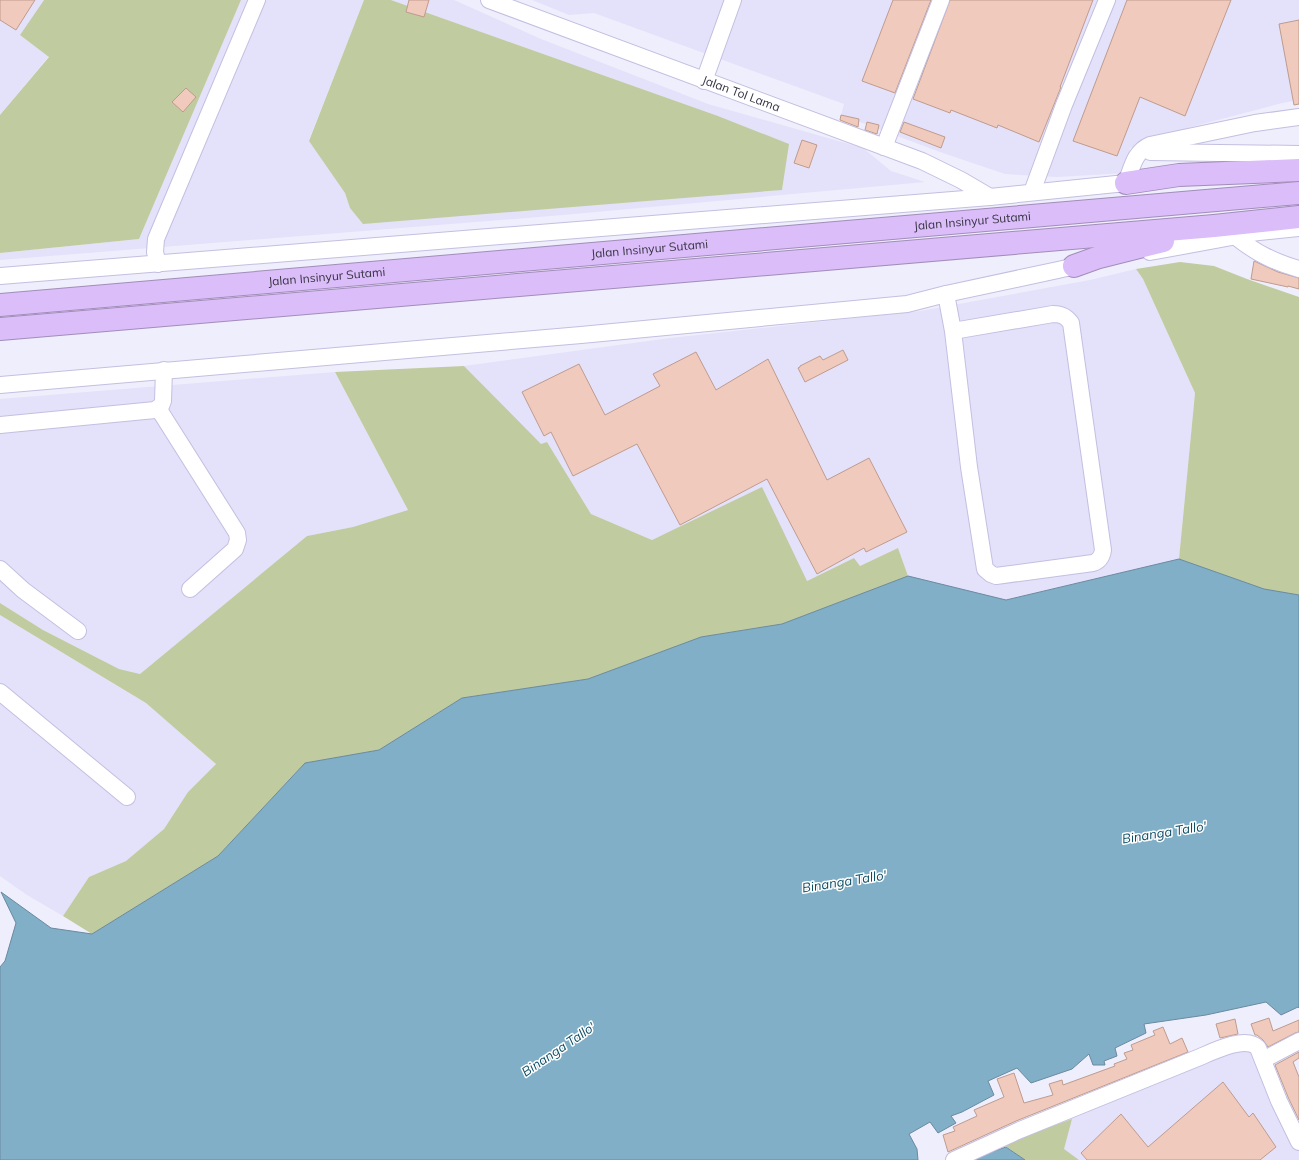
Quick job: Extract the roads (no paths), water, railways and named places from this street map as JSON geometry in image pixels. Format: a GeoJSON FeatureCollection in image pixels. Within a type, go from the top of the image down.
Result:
{"type":"FeatureCollection","features":[{"type":"Feature","properties":{"kind":"highway"},"geometry":{"type":"LineString","coordinates":[[1126,183],[1179,175],[1299,170]]}},
{"type":"Feature","properties":{"kind":"highway","name":"Jalan Insinyur Sutami"},"geometry":{"type":"LineString","coordinates":[[0,305],[1299,193]]}},
{"type":"Feature","properties":{"kind":"highway","name":"Jalan Insinyur Sutami"},"geometry":{"type":"LineString","coordinates":[[0,329],[1228,229],[1299,217]]}},
{"type":"Feature","properties":{"kind":"highway"},"geometry":{"type":"LineString","coordinates":[[1074,266],[1158,243],[1228,229]]}},
{"type":"Feature","properties":{"kind":"street"},"geometry":{"type":"LineString","coordinates":[[158,264],[155,252],[156,239],[257,0]]}},
{"type":"Feature","properties":{"kind":"street","name":"Jalan Tol Lama"},"geometry":{"type":"LineString","coordinates":[[489,0],[929,164],[990,197]]}},
{"type":"Feature","properties":{"kind":"street"},"geometry":{"type":"LineString","coordinates":[[704,81],[733,0]]}},
{"type":"Feature","properties":{"kind":"street"},"geometry":{"type":"LineString","coordinates":[[884,147],[941,0]]}},
{"type":"Feature","properties":{"kind":"street"},"geometry":{"type":"LineString","coordinates":[[1032,192],[1064,105],[1107,0]]}},
{"type":"Feature","properties":{"kind":"street"},"geometry":{"type":"LineString","coordinates":[[0,276],[990,197],[1126,183],[1137,155],[1141,150],[1150,145],[1255,124],[1299,117]]}},
{"type":"Feature","properties":{"kind":"street"},"geometry":{"type":"LineString","coordinates":[[1137,155],[1144,152],[1299,154]]}},
{"type":"Feature","properties":{"kind":"street"},"geometry":{"type":"LineString","coordinates":[[1228,229],[1259,232],[1299,228]]}},
{"type":"Feature","properties":{"kind":"street"},"geometry":{"type":"LineString","coordinates":[[1228,229],[1248,246],[1264,256],[1299,269]]}},
{"type":"Feature","properties":{"kind":"street"},"geometry":{"type":"LineString","coordinates":[[0,385],[907,304],[1074,266]]}},
{"type":"Feature","properties":{"kind":"street"},"geometry":{"type":"LineString","coordinates":[[946,294],[953,331],[969,468],[985,569],[996,576],[1093,563],[1099,560],[1102,556],[1103,550],[1071,323],[1068,318],[1059,314],[1053,314],[953,331]]}},
{"type":"Feature","properties":{"kind":"street"},"geometry":{"type":"LineString","coordinates":[[0,425],[155,410],[163,401],[164,370]]}},
{"type":"Feature","properties":{"kind":"street"},"geometry":{"type":"LineString","coordinates":[[158,408],[237,534],[238,540],[235,549],[190,589]]}},
{"type":"Feature","properties":{"kind":"street"},"geometry":{"type":"LineString","coordinates":[[0,569],[23,590],[78,631]]}},
{"type":"Feature","properties":{"kind":"street"},"geometry":{"type":"LineString","coordinates":[[0,692],[126,797]]}},
{"type":"Feature","properties":{"kind":"street"},"geometry":{"type":"LineString","coordinates":[[1263,1060],[1299,1041]]}},
{"type":"Feature","properties":{"kind":"street"},"geometry":{"type":"LineString","coordinates":[[954,1160],[1020,1130],[1227,1046],[1245,1043],[1253,1044],[1258,1048],[1279,1100],[1299,1142]]}},
{"type":"Feature","properties":{"kind":"water","name":"Binanga Tallo'"},"geometry":{"type":"Polygon","coordinates":[[[1179,559],[1264,589],[1299,595],[1299,1008],[1298,1007],[1281,1015],[1266,1002],[1206,1015],[1144,1024],[1146,1033],[1115,1048],[1117,1056],[1104,1061],[1105,1065],[1093,1065],[1089,1054],[1072,1069],[1031,1083],[1017,1068],[988,1081],[994,1095],[962,1112],[951,1116],[956,1123],[938,1133],[930,1122],[909,1134],[917,1149],[918,1160],[0,1160],[0,967],[5,961],[16,923],[1,892],[51,928],[92,934],[218,856],[305,763],[379,750],[462,698],[588,679],[701,637],[782,624],[908,576],[1006,600],[1179,559]]]}},
{"type":"Feature","properties":{"kind":"water"},"geometry":{"type":"Polygon","coordinates":[[[1006,1147],[1025,1160],[968,1160],[1006,1147]]]}}]}
